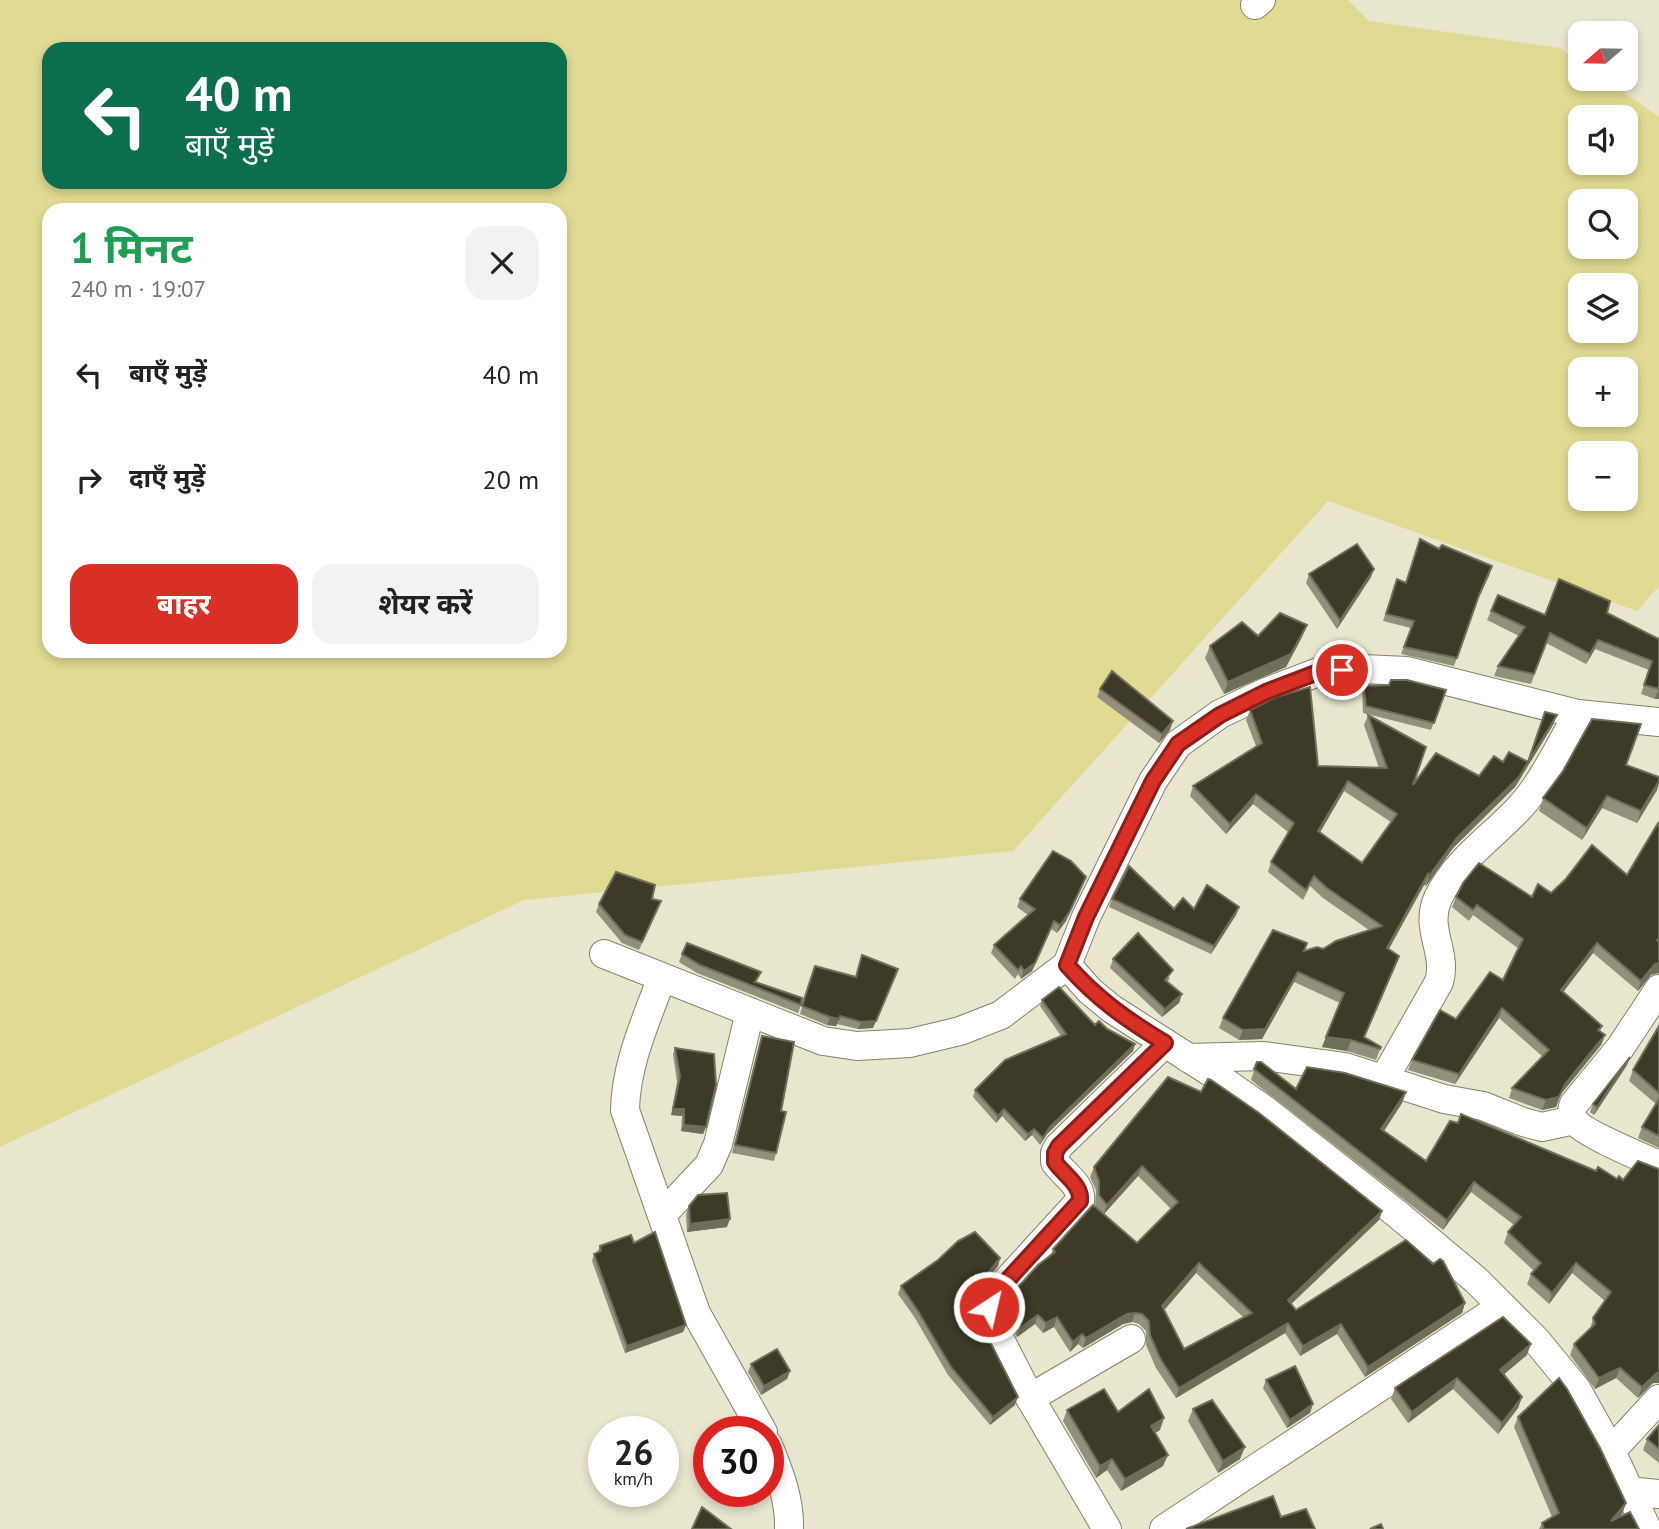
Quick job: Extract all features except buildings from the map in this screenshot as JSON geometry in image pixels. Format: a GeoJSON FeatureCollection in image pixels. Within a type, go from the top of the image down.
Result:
{"type":"FeatureCollection","features":[{"type":"Feature","properties":{"kind":"street"},"geometry":{"type":"LineString","coordinates":[[604,954],[823,1041],[857,1046],[911,1043],[960,1031],[1001,1015],[1067,965],[1086,917],[1153,781],[1178,744],[1220,715],[1266,692],[1321,671],[1407,671],[1578,714],[1659,722]]}},
{"type":"Feature","properties":{"kind":"street"},"geometry":{"type":"LineString","coordinates":[[1384,1079],[1439,982],[1443,969],[1434,936],[1433,920],[1438,898],[1452,874],[1524,804],[1578,714]]}},
{"type":"Feature","properties":{"kind":"street"},"geometry":{"type":"LineString","coordinates":[[1067,965],[1090,991],[1112,1009],[1265,1110],[1476,1280],[1536,1340],[1577,1390],[1611,1451],[1647,1529]]}},
{"type":"Feature","properties":{"kind":"street"},"geometry":{"type":"LineString","coordinates":[[662,977],[633,1055],[626,1085],[625,1110],[696,1313],[754,1416]]}},
{"type":"Feature","properties":{"kind":"street"},"geometry":{"type":"LineString","coordinates":[[1657,1160],[1585,1129],[1574,1120],[1571,1112],[1574,1104],[1620,1048],[1659,989]]}},
{"type":"Feature","properties":{"kind":"street"},"geometry":{"type":"LineString","coordinates":[[662,1215],[709,1165],[718,1144],[750,1012]]}},
{"type":"Feature","properties":{"kind":"street"},"geometry":{"type":"LineString","coordinates":[[1107,1529],[1030,1398],[990,1320],[989,1307],[992,1297],[1080,1201],[1081,1193],[1077,1186],[1055,1162],[1055,1153],[1059,1146],[1177,1050],[1264,1056],[1345,1067],[1444,1099],[1483,1106],[1523,1122],[1542,1126],[1574,1120]]}},
{"type":"Feature","properties":{"kind":"street"},"geometry":{"type":"LineString","coordinates":[[1164,1529],[1501,1307]]}},
{"type":"Feature","properties":{"kind":"street"},"geometry":{"type":"LineString","coordinates":[[1030,1398],[1131,1339]]}},
{"type":"Feature","properties":{"kind":"street"},"geometry":{"type":"LineString","coordinates":[[1611,1451],[1659,1399]]}},
{"type":"Feature","properties":{"kind":"street"},"geometry":{"type":"LineString","coordinates":[[784,1491],[789,1511],[789,1529]]}},
{"type":"Feature","properties":{"kind":"street"},"geometry":{"type":"LineString","coordinates":[[1628,1491],[1659,1494]]}},
{"type":"Feature","properties":{"kind":"shaded area"},"geometry":{"type":"Polygon","coordinates":[[[0,0],[1348,0],[1369,21],[1560,48],[1568,54],[1568,91],[1622,91],[1659,117],[1659,586],[1637,611],[1328,501],[1013,851],[524,900],[0,1147],[0,0]]]}},
{"type":"Feature","properties":{"kind":"route"},"geometry":{"type":"LineString","coordinates":[[989,1307],[992,1297],[1080,1201],[1081,1193],[1077,1186],[1055,1162],[1055,1153],[1059,1146],[1165,1043],[1112,1009],[1090,991],[1067,965],[1086,917],[1153,781],[1178,744],[1220,715],[1266,692],[1321,671],[1342,670]]}}]}
